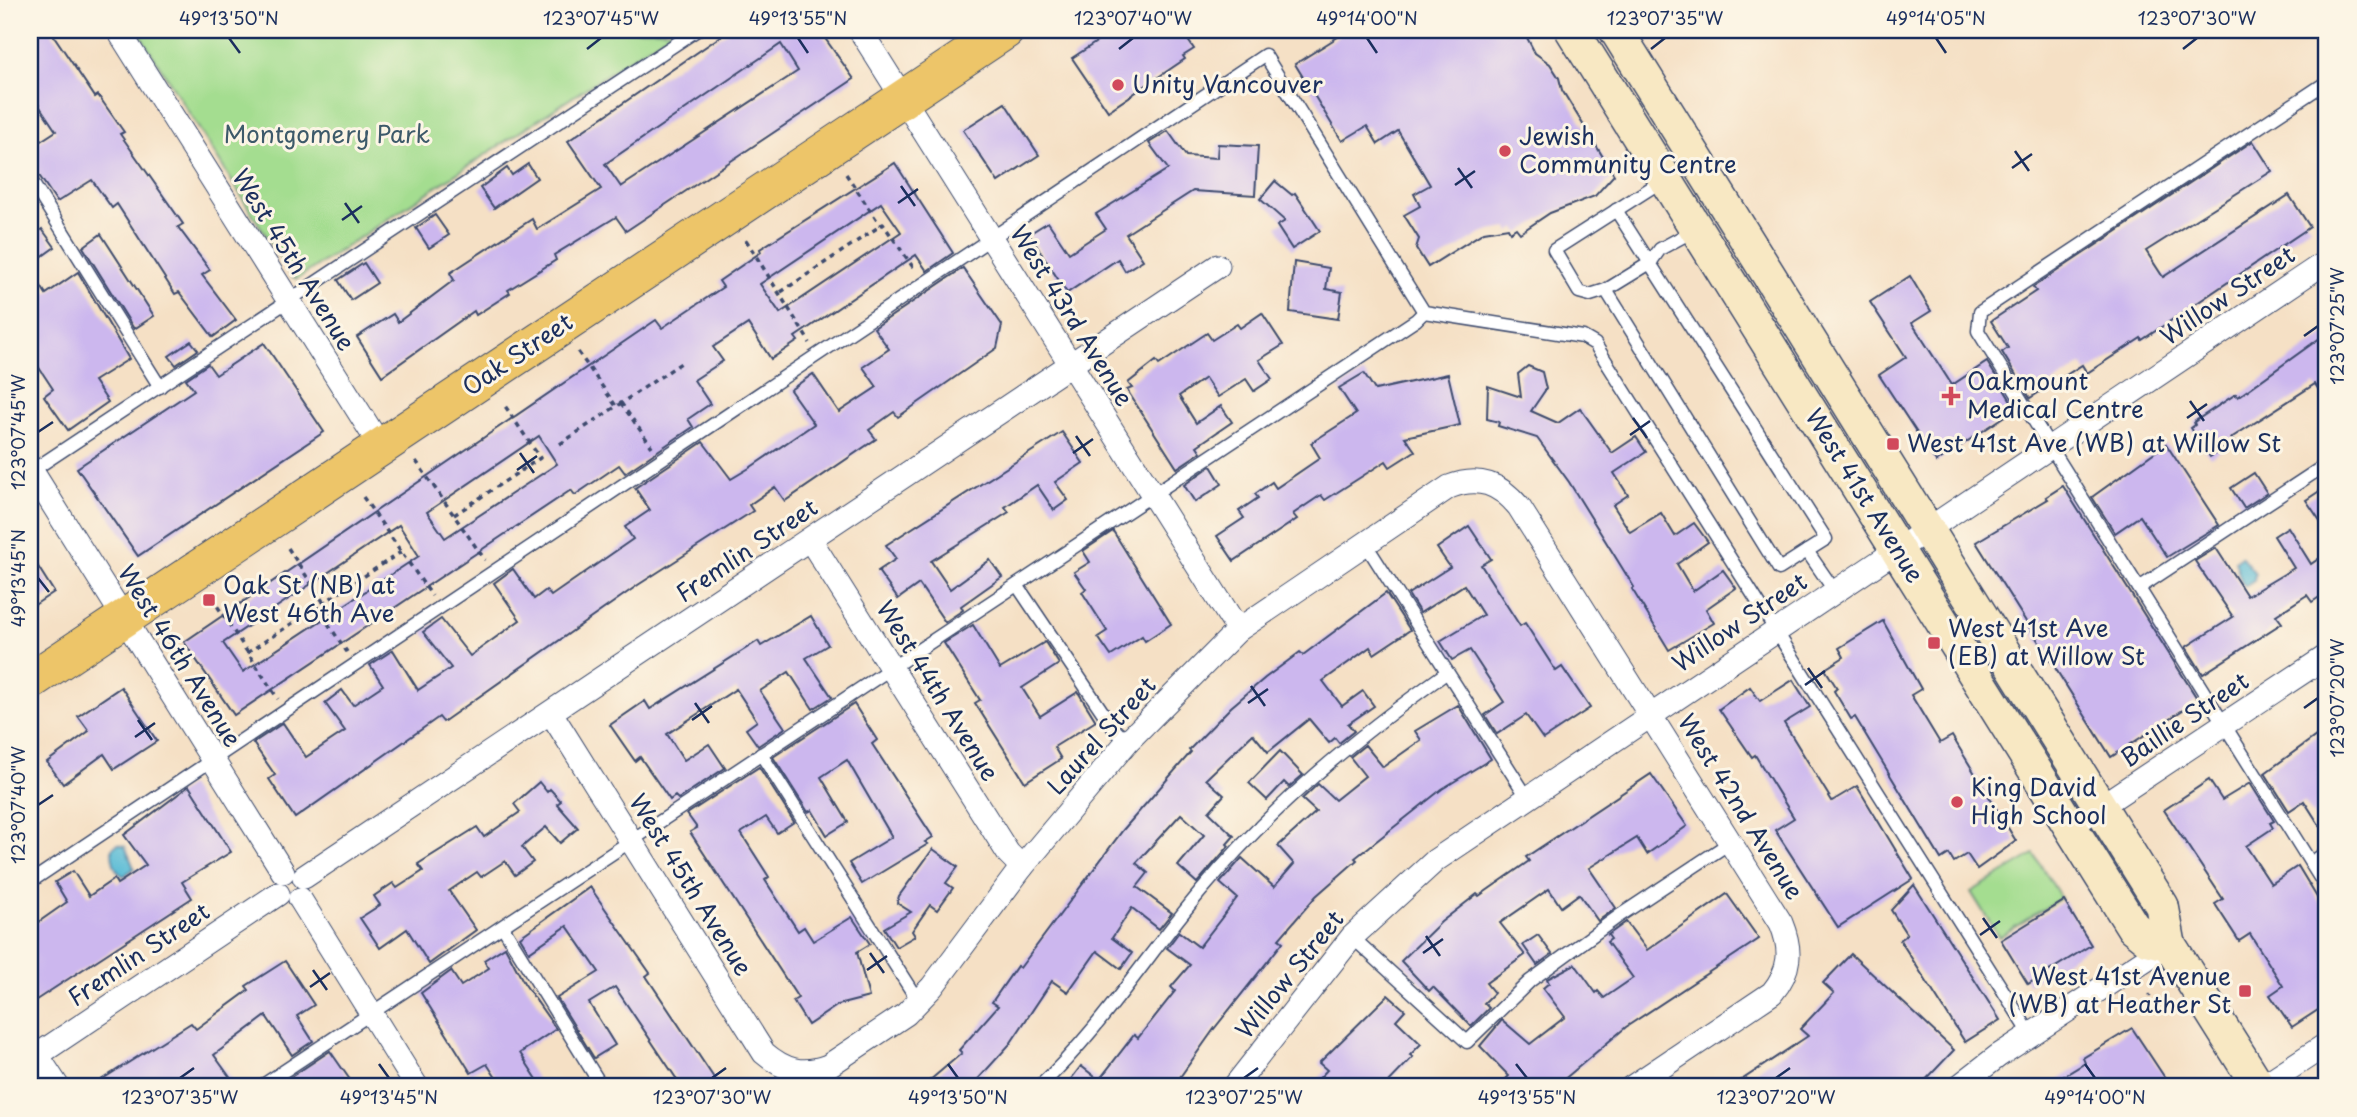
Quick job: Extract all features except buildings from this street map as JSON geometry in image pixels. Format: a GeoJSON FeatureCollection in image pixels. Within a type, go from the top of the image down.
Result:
{"type":"FeatureCollection","features":[{"type":"Feature","properties":{"kind":"main road","name":"Oak Street"},"geometry":{"type":"LineString","coordinates":[[30,681],[1006,30]]}},
{"type":"Feature","properties":{"kind":"main road","name":"West 41st Avenue"},"geometry":{"type":"LineString","coordinates":[[1573,30],[2133,927],[2148,939],[2169,944]]}},
{"type":"Feature","properties":{"kind":"main road","name":"West 41st Avenue"},"geometry":{"type":"LineString","coordinates":[[1616,30],[1792,291],[1926,529],[2162,906],[2169,944],[2260,1087]]}},
{"type":"Feature","properties":{"kind":"main road"},"geometry":{"type":"LineString","coordinates":[[1752,317],[1792,291]]}},
{"type":"Feature","properties":{"kind":"street","name":"West 45th Avenue"},"geometry":{"type":"LineString","coordinates":[[118,30],[381,447]]}},
{"type":"Feature","properties":{"kind":"street","name":"West 43rd Avenue"},"geometry":{"type":"LineString","coordinates":[[860,30],[1238,630]]}},
{"type":"Feature","properties":{"kind":"street","name":"Willow Street"},"geometry":{"type":"LineString","coordinates":[[1234,1087],[1352,937],[1436,860],[1896,548],[2327,261]]}},
{"type":"Feature","properties":{"kind":"street","name":"Fremlin Street"},"geometry":{"type":"LineString","coordinates":[[34,1058],[811,541],[1218,266]]}},
{"type":"Feature","properties":{"kind":"street","name":"West 46th Avenue"},"geometry":{"type":"LineString","coordinates":[[30,470],[417,1087]]}},
{"type":"Feature","properties":{"kind":"street","name":"Laurel Street"},"geometry":{"type":"LineString","coordinates":[[797,1072],[814,1072],[828,1066],[906,1014],[1022,867],[1127,741],[1238,630],[1449,487],[1472,481],[1489,482]]}},
{"type":"Feature","properties":{"kind":"street","name":"West 42nd Avenue"},"geometry":{"type":"LineString","coordinates":[[1489,482],[1506,491],[1519,507],[1652,714],[1781,923],[1789,943],[1786,976],[1772,993],[1632,1087]]}},
{"type":"Feature","properties":{"kind":"street","name":"West 44th Avenue"},"geometry":{"type":"LineString","coordinates":[[811,541],[1008,853],[1022,867]]}},
{"type":"Feature","properties":{"kind":"street","name":"Baillie Street"},"geometry":{"type":"LineString","coordinates":[[2071,826],[2327,656]]}},
{"type":"Feature","properties":{"kind":"street","name":"West 45th Avenue"},"geometry":{"type":"LineString","coordinates":[[551,713],[764,1053],[779,1066],[797,1072]]}},
{"type":"Feature","properties":{"kind":"street"},"geometry":{"type":"LineString","coordinates":[[1958,1087],[2169,944]]}},
{"type":"Feature","properties":{"kind":"street"},"geometry":{"type":"LineString","coordinates":[[2260,1087],[2327,1044]]}},
{"type":"Feature","properties":{"kind":"street"},"geometry":{"type":"LineString","coordinates":[[34,1058],[58,1087]]}},
{"type":"Feature","properties":{"kind":"lane"},"geometry":{"type":"LineString","coordinates":[[30,470],[160,387],[697,30]]}},
{"type":"Feature","properties":{"kind":"lane"},"geometry":{"type":"LineString","coordinates":[[30,882],[1265,55],[1424,312],[1583,337],[1595,344],[2031,1035]]}},
{"type":"Feature","properties":{"kind":"lane"},"geometry":{"type":"LineString","coordinates":[[2327,82],[1980,312],[1978,331],[2327,889]]}},
{"type":"Feature","properties":{"kind":"lane"},"geometry":{"type":"LineString","coordinates":[[1665,178],[1554,250],[1579,292],[1590,295],[1606,290],[1650,263],[1660,249],[1697,229]]}},
{"type":"Feature","properties":{"kind":"lane"},"geometry":{"type":"LineString","coordinates":[[30,179],[160,387]]}},
{"type":"Feature","properties":{"kind":"lane"},"geometry":{"type":"LineString","coordinates":[[1606,290],[1779,569],[1826,539],[1616,210]]}},
{"type":"Feature","properties":{"kind":"lane"},"geometry":{"type":"LineString","coordinates":[[260,1087],[631,839],[892,669],[1152,493],[1416,320],[1424,312]]}},
{"type":"Feature","properties":{"kind":"lane"},"geometry":{"type":"LineString","coordinates":[[2139,588],[2327,464]]}},
{"type":"Feature","properties":{"kind":"lane"},"geometry":{"type":"LineString","coordinates":[[1365,543],[1527,797]]}},
{"type":"Feature","properties":{"kind":"lane"},"geometry":{"type":"LineString","coordinates":[[1807,551],[1834,590]]}},
{"type":"Feature","properties":{"kind":"lane"},"geometry":{"type":"LineString","coordinates":[[1017,585],[1114,729],[1127,741]]}},
{"type":"Feature","properties":{"kind":"lane"},"geometry":{"type":"LineString","coordinates":[[1039,1087],[1077,1047],[1135,971],[1249,835],[1351,744],[1446,673]]}},
{"type":"Feature","properties":{"kind":"lane"},"geometry":{"type":"LineString","coordinates":[[761,754],[918,1001]]}},
{"type":"Feature","properties":{"kind":"lane"},"geometry":{"type":"LineString","coordinates":[[1352,937],[1467,1042],[1530,981],[1619,916],[1731,842]]}},
{"type":"Feature","properties":{"kind":"lane"},"geometry":{"type":"LineString","coordinates":[[2311,863],[2327,852]]}},
{"type":"Feature","properties":{"kind":"lane"},"geometry":{"type":"LineString","coordinates":[[503,927],[602,1087]]}},
{"type":"Feature","properties":{"kind":"path"},"geometry":{"type":"LineString","coordinates":[[846,174],[924,284]]}},
{"type":"Feature","properties":{"kind":"path"},"geometry":{"type":"LineString","coordinates":[[781,292],[880,225]]}},
{"type":"Feature","properties":{"kind":"path"},"geometry":{"type":"LineString","coordinates":[[746,240],[789,304],[786,306],[818,354]]}},
{"type":"Feature","properties":{"kind":"path"},"geometry":{"type":"LineString","coordinates":[[579,352],[616,406]]}},
{"type":"Feature","properties":{"kind":"path"},"geometry":{"type":"LineString","coordinates":[[560,444],[684,361]]}},
{"type":"Feature","properties":{"kind":"path"},"geometry":{"type":"LineString","coordinates":[[454,515],[540,458],[503,402]]}},
{"type":"Feature","properties":{"kind":"path"},"geometry":{"type":"LineString","coordinates":[[621,402],[660,458]]}},
{"type":"Feature","properties":{"kind":"path"},"geometry":{"type":"LineString","coordinates":[[416,461],[493,572]]}},
{"type":"Feature","properties":{"kind":"path"},"geometry":{"type":"LineString","coordinates":[[363,497],[440,607]]}},
{"type":"Feature","properties":{"kind":"path"},"geometry":{"type":"LineString","coordinates":[[288,548],[324,603]]}},
{"type":"Feature","properties":{"kind":"path"},"geometry":{"type":"LineString","coordinates":[[247,653],[401,552]]}},
{"type":"Feature","properties":{"kind":"path"},"geometry":{"type":"LineString","coordinates":[[212,598],[285,710]]}},
{"type":"Feature","properties":{"kind":"path"},"geometry":{"type":"LineString","coordinates":[[317,607],[355,664]]}},
{"type":"Feature","properties":{"kind":"green space","name":"Montgomery Park"},"geometry":{"type":"Polygon","coordinates":[[[137,30],[674,30],[297,279],[292,277],[137,30]]]}},
{"type":"Feature","properties":{"kind":"green space"},"geometry":{"type":"Polygon","coordinates":[[[2034,854],[2061,898],[1999,937],[1971,892],[2034,854]]]}},
{"type":"Feature","properties":{"kind":"water"},"geometry":{"type":"Polygon","coordinates":[[[2241,556],[2255,573],[2254,581],[2246,586],[2242,583],[2235,561],[2241,556]]]}},
{"type":"Feature","properties":{"kind":"water"},"geometry":{"type":"Polygon","coordinates":[[[118,844],[125,846],[134,868],[124,876],[118,871],[113,860],[112,848],[118,844]]]}},
{"type":"Feature","properties":{"kind":"place","name":"Unity Vancouver"},"geometry":{"type":"Point","coordinates":[1118,85]}},
{"type":"Feature","properties":{"kind":"place","name":"Jewish Community Centre"},"geometry":{"type":"Point","coordinates":[1505,151]}},
{"type":"Feature","properties":{"kind":"place","name":"Oakmount Medical Centre"},"geometry":{"type":"Point","coordinates":[1951,396]}},
{"type":"Feature","properties":{"kind":"place","name":"West 41st Ave (WB) at Willow St"},"geometry":{"type":"Point","coordinates":[1893,444]}},
{"type":"Feature","properties":{"kind":"place","name":"Oak St (NB) at West 46th Ave"},"geometry":{"type":"Point","coordinates":[209,600]}},
{"type":"Feature","properties":{"kind":"place","name":"West 41st Ave (EB) at Willow St"},"geometry":{"type":"Point","coordinates":[1934,643]}},
{"type":"Feature","properties":{"kind":"place","name":"King David High School"},"geometry":{"type":"Point","coordinates":[1957,802]}},
{"type":"Feature","properties":{"kind":"place","name":"West 41st Avenue (WB) at Heather St"},"geometry":{"type":"Point","coordinates":[2245,991]}}]}
